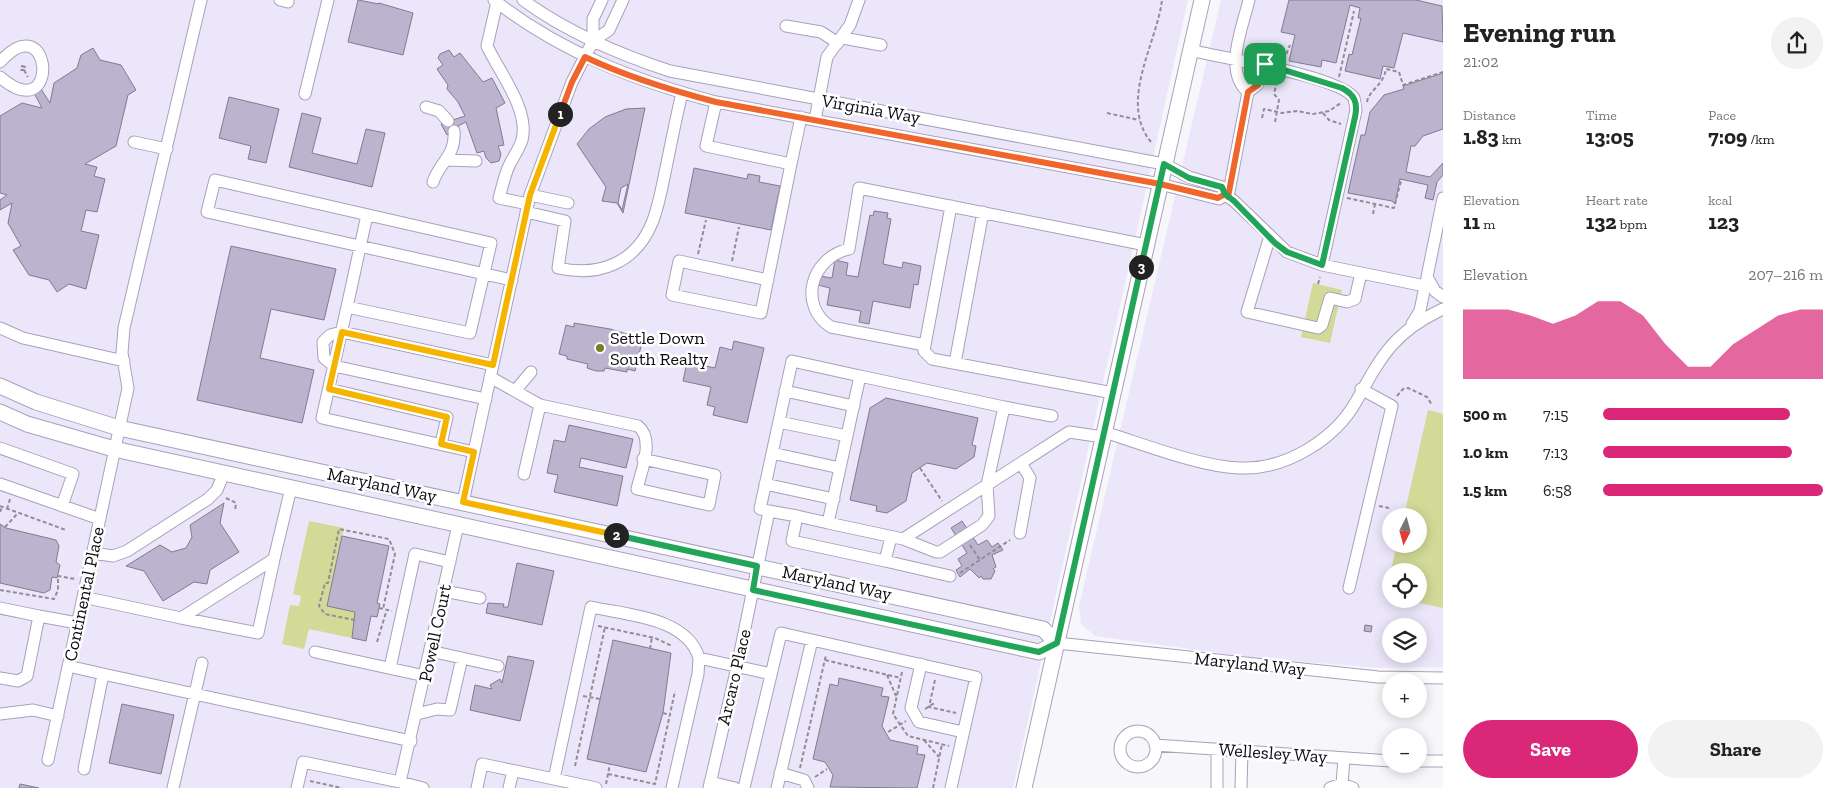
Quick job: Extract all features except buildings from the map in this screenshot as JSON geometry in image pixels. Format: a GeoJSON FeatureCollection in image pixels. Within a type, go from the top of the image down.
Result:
{"type":"FeatureCollection","features":[{"type":"Feature","properties":{"kind":"main road"},"geometry":{"type":"LineString","coordinates":[[1024,788],[1202,0]]}},
{"type":"Feature","properties":{"kind":"main road","name":"Maryland Way"},"geometry":{"type":"LineString","coordinates":[[0,386],[36,402],[119,428],[1043,629],[1057,643],[1039,652],[753,590],[114,449],[27,424],[0,412]]}},
{"type":"Feature","properties":{"kind":"main road"},"geometry":{"type":"LineString","coordinates":[[458,525],[463,502]]}},
{"type":"Feature","properties":{"kind":"street","name":"Continental Place"},"geometry":{"type":"LineString","coordinates":[[48,760],[128,388],[122,345],[124,328],[201,0]]}},
{"type":"Feature","properties":{"kind":"street"},"geometry":{"type":"LineString","coordinates":[[280,0],[288,2],[288,0]]}},
{"type":"Feature","properties":{"kind":"street"},"geometry":{"type":"LineString","coordinates":[[305,94],[328,0]]}},
{"type":"Feature","properties":{"kind":"street","name":"Virginia Way"},"geometry":{"type":"LineString","coordinates":[[523,0],[593,42],[623,55],[670,71],[1164,164],[1189,178],[1222,187],[1227,196],[1287,252],[1322,265],[1425,286]]}},
{"type":"Feature","properties":{"kind":"street"},"geometry":{"type":"LineString","coordinates":[[593,42],[593,19],[602,0]]}},
{"type":"Feature","properties":{"kind":"street"},"geometry":{"type":"LineString","coordinates":[[463,502],[528,204],[572,82],[593,42],[609,30],[623,0]]}},
{"type":"Feature","properties":{"kind":"street"},"geometry":{"type":"LineString","coordinates":[[815,120],[827,57],[841,41],[850,25],[859,0]]}},
{"type":"Feature","properties":{"kind":"street"},"geometry":{"type":"LineString","coordinates":[[1248,92],[1239,80],[1234,61],[1249,0]]}},
{"type":"Feature","properties":{"kind":"street"},"geometry":{"type":"LineString","coordinates":[[496,1],[486,43],[512,92],[522,127],[522,139],[508,168],[499,198],[528,204],[565,221],[558,268],[574,272],[599,270],[630,254],[646,235],[657,208],[682,93]]}},
{"type":"Feature","properties":{"kind":"street","name":"Virginia Way"},"geometry":{"type":"LineString","coordinates":[[496,1],[544,34],[585,57],[614,70],[682,93],[716,102],[1160,184],[1218,198],[1227,196]]}},
{"type":"Feature","properties":{"kind":"street"},"geometry":{"type":"LineString","coordinates":[[786,26],[821,32],[841,41],[881,45]]}},
{"type":"Feature","properties":{"kind":"street"},"geometry":{"type":"LineString","coordinates":[[0,62],[14,50],[24,47],[37,52],[44,63],[40,82],[29,89],[16,89],[0,77]]}},
{"type":"Feature","properties":{"kind":"street"},"geometry":{"type":"LineString","coordinates":[[1190,50],[1234,61],[1265,64],[1337,86],[1348,91],[1355,100],[1356,110],[1322,265]]}},
{"type":"Feature","properties":{"kind":"street"},"geometry":{"type":"LineString","coordinates":[[1227,196],[1248,92],[1258,85],[1265,64]]}},
{"type":"Feature","properties":{"kind":"street"},"geometry":{"type":"LineString","coordinates":[[716,102],[706,146],[791,164]]}},
{"type":"Feature","properties":{"kind":"street"},"geometry":{"type":"LineString","coordinates":[[426,107],[439,111],[448,121]]}},
{"type":"Feature","properties":{"kind":"street"},"geometry":{"type":"LineString","coordinates":[[768,280],[680,261],[672,295],[761,313],[768,280],[791,164],[801,117]]}},
{"type":"Feature","properties":{"kind":"street"},"geometry":{"type":"LineString","coordinates":[[433,182],[453,150],[454,132]]}},
{"type":"Feature","properties":{"kind":"street"},"geometry":{"type":"LineString","coordinates":[[134,142],[167,149]]}},
{"type":"Feature","properties":{"kind":"street"},"geometry":{"type":"LineString","coordinates":[[446,160],[476,161]]}},
{"type":"Feature","properties":{"kind":"street"},"geometry":{"type":"LineString","coordinates":[[347,307],[470,334],[484,274],[491,243],[215,180],[207,212],[484,274],[512,280]]}},
{"type":"Feature","properties":{"kind":"street"},"geometry":{"type":"LineString","coordinates":[[924,345],[831,327],[823,321],[816,310],[812,287],[816,272],[824,261],[839,251],[849,249],[859,188],[1146,245]]}},
{"type":"Feature","properties":{"kind":"street"},"geometry":{"type":"LineString","coordinates":[[903,539],[1068,432],[1103,434],[1209,462],[1240,468],[1258,467],[1298,456],[1320,443],[1338,426],[1357,401],[1361,389],[1384,352],[1418,316],[1443,198]]}},
{"type":"Feature","properties":{"kind":"street"},"geometry":{"type":"LineString","coordinates":[[528,204],[568,203]]}},
{"type":"Feature","properties":{"kind":"street"},"geometry":{"type":"LineString","coordinates":[[951,206],[924,345],[927,356],[955,363],[1113,392]]}},
{"type":"Feature","properties":{"kind":"street"},"geometry":{"type":"LineString","coordinates":[[955,363],[983,212]]}},
{"type":"Feature","properties":{"kind":"street"},"geometry":{"type":"LineString","coordinates":[[367,215],[322,418],[474,452]]}},
{"type":"Feature","properties":{"kind":"street"},"geometry":{"type":"LineString","coordinates":[[1270,236],[1247,312],[1318,328],[1322,325],[1330,298],[1347,302],[1355,299],[1361,273]]}},
{"type":"Feature","properties":{"kind":"street"},"geometry":{"type":"LineString","coordinates":[[1428,272],[1430,284],[1443,298]]}},
{"type":"Feature","properties":{"kind":"street"},"geometry":{"type":"LineString","coordinates":[[1409,327],[1443,308]]}},
{"type":"Feature","properties":{"kind":"street"},"geometry":{"type":"LineString","coordinates":[[0,328],[23,338],[124,361]]}},
{"type":"Feature","properties":{"kind":"street"},"geometry":{"type":"LineString","coordinates":[[486,399],[334,366],[324,358],[323,342],[330,335],[342,332],[493,365]]}},
{"type":"Feature","properties":{"kind":"street"},"geometry":{"type":"LineString","coordinates":[[1004,406],[987,486],[989,516],[982,525],[940,552],[930,551],[903,539],[760,509],[792,361],[1052,416]]}},
{"type":"Feature","properties":{"kind":"street"},"geometry":{"type":"LineString","coordinates":[[515,392],[531,372]]}},
{"type":"Feature","properties":{"kind":"street"},"geometry":{"type":"LineString","coordinates":[[828,523],[860,376]]}},
{"type":"Feature","properties":{"kind":"street"},"geometry":{"type":"LineString","coordinates":[[490,378],[540,405],[638,426],[642,429],[646,441],[637,490],[709,505],[716,475],[643,459]]}},
{"type":"Feature","properties":{"kind":"street"},"geometry":{"type":"LineString","coordinates":[[329,389],[447,417],[441,444]]}},
{"type":"Feature","properties":{"kind":"street"},"geometry":{"type":"LineString","coordinates":[[1350,588],[1392,406],[1361,389]]}},
{"type":"Feature","properties":{"kind":"street"},"geometry":{"type":"LineString","coordinates":[[786,391],[854,406]]}},
{"type":"Feature","properties":{"kind":"street"},"geometry":{"type":"LineString","coordinates":[[524,474],[540,405]]}},
{"type":"Feature","properties":{"kind":"street"},"geometry":{"type":"LineString","coordinates":[[779,422],[847,436]]}},
{"type":"Feature","properties":{"kind":"street"},"geometry":{"type":"LineString","coordinates":[[0,448],[73,474],[62,506]]}},
{"type":"Feature","properties":{"kind":"street"},"geometry":{"type":"LineString","coordinates":[[772,453],[840,468]]}},
{"type":"Feature","properties":{"kind":"street"},"geometry":{"type":"LineString","coordinates":[[1020,534],[1030,478],[1021,463]]}},
{"type":"Feature","properties":{"kind":"street"},"geometry":{"type":"LineString","coordinates":[[92,553],[113,556],[127,551],[215,493],[224,474]]}},
{"type":"Feature","properties":{"kind":"street"},"geometry":{"type":"LineString","coordinates":[[0,484],[100,519]]}},
{"type":"Feature","properties":{"kind":"street"},"geometry":{"type":"LineString","coordinates":[[765,484],[834,499]]}},
{"type":"Feature","properties":{"kind":"street"},"geometry":{"type":"LineString","coordinates":[[83,597],[258,633],[291,488]]}},
{"type":"Feature","properties":{"kind":"street","name":"Arcaro Place"},"geometry":{"type":"LineString","coordinates":[[709,785],[737,667],[769,511]]}},
{"type":"Feature","properties":{"kind":"street"},"geometry":{"type":"LineString","coordinates":[[797,516],[792,541],[950,576]]}},
{"type":"Feature","properties":{"kind":"street","name":"Powell Court"},"geometry":{"type":"LineString","coordinates":[[400,782],[458,525]]}},
{"type":"Feature","properties":{"kind":"street"},"geometry":{"type":"LineString","coordinates":[[885,561],[891,537]]}},
{"type":"Feature","properties":{"kind":"street"},"geometry":{"type":"LineString","coordinates":[[390,668],[415,554],[450,562]]}},
{"type":"Feature","properties":{"kind":"street"},"geometry":{"type":"LineString","coordinates":[[181,618],[274,559]]}},
{"type":"Feature","properties":{"kind":"street"},"geometry":{"type":"LineString","coordinates":[[444,591],[480,598]]}},
{"type":"Feature","properties":{"kind":"street"},"geometry":{"type":"LineString","coordinates":[[554,779],[591,607],[661,623],[684,635],[694,647],[698,658],[698,674],[672,788]]}},
{"type":"Feature","properties":{"kind":"street"},"geometry":{"type":"LineString","coordinates":[[0,608],[78,623]]}},
{"type":"Feature","properties":{"kind":"street"},"geometry":{"type":"LineString","coordinates":[[0,678],[18,681],[27,676],[39,616]]}},
{"type":"Feature","properties":{"kind":"street"},"geometry":{"type":"LineString","coordinates":[[744,788],[781,633],[976,677],[950,788]]}},
{"type":"Feature","properties":{"kind":"street"},"geometry":{"type":"LineString","coordinates":[[777,788],[812,640]]}},
{"type":"Feature","properties":{"kind":"street","name":"Maryland Way"},"geometry":{"type":"LineString","coordinates":[[1057,643],[1378,677],[1443,678]]}},
{"type":"Feature","properties":{"kind":"street"},"geometry":{"type":"LineString","coordinates":[[430,651],[498,666]]}},
{"type":"Feature","properties":{"kind":"street"},"geometry":{"type":"LineString","coordinates":[[315,652],[425,676]]}},
{"type":"Feature","properties":{"kind":"street"},"geometry":{"type":"LineString","coordinates":[[416,714],[436,709],[450,710],[462,658]]}},
{"type":"Feature","properties":{"kind":"street"},"geometry":{"type":"LineString","coordinates":[[698,658],[771,674]]}},
{"type":"Feature","properties":{"kind":"street"},"geometry":{"type":"LineString","coordinates":[[173,788],[202,663]]}},
{"type":"Feature","properties":{"kind":"street"},"geometry":{"type":"LineString","coordinates":[[921,664],[912,708],[919,722],[963,732]]}},
{"type":"Feature","properties":{"kind":"street"},"geometry":{"type":"LineString","coordinates":[[68,666],[411,740]]}},
{"type":"Feature","properties":{"kind":"street"},"geometry":{"type":"LineString","coordinates":[[84,768],[103,674]]}},
{"type":"Feature","properties":{"kind":"street"},"geometry":{"type":"LineString","coordinates":[[0,714],[33,710],[58,716]]}},
{"type":"Feature","properties":{"kind":"street","name":"Wellesley Way"},"geometry":{"type":"LineString","coordinates":[[1155,745],[1382,760]]}},
{"type":"Feature","properties":{"kind":"street"},"geometry":{"type":"LineString","coordinates":[[1217,749],[1218,788]]}},
{"type":"Feature","properties":{"kind":"street"},"geometry":{"type":"LineString","coordinates":[[1241,788],[1242,750]]}},
{"type":"Feature","properties":{"kind":"street"},"geometry":{"type":"LineString","coordinates":[[1330,788],[1348,786],[1344,758]]}},
{"type":"Feature","properties":{"kind":"street"},"geometry":{"type":"LineString","coordinates":[[1427,761],[1443,761]]}},
{"type":"Feature","properties":{"kind":"street"},"geometry":{"type":"LineString","coordinates":[[298,783],[303,762],[423,788]]}},
{"type":"Feature","properties":{"kind":"street"},"geometry":{"type":"LineString","coordinates":[[477,788],[482,764],[596,788]]}},
{"type":"Feature","properties":{"kind":"street"},"geometry":{"type":"LineString","coordinates":[[509,788],[513,771]]}},
{"type":"Feature","properties":{"kind":"street"},"geometry":{"type":"LineString","coordinates":[[780,773],[804,783]]}},
{"type":"Feature","properties":{"kind":"street"},"geometry":{"type":"LineString","coordinates":[[709,785],[735,788]]}},
{"type":"Feature","properties":{"kind":"path"},"geometry":{"type":"LineString","coordinates":[[1151,142],[1139,120],[1140,76],[1161,11],[1162,0]]}},
{"type":"Feature","properties":{"kind":"path"},"geometry":{"type":"LineString","coordinates":[[1337,86],[1354,11]]}},
{"type":"Feature","properties":{"kind":"path"},"geometry":{"type":"LineString","coordinates":[[1275,122],[1279,100],[1274,94],[1280,69],[1290,45]]}},
{"type":"Feature","properties":{"kind":"path"},"geometry":{"type":"LineString","coordinates":[[1366,106],[1368,97],[1384,80],[1386,69],[1399,72],[1403,85],[1443,72]]}},
{"type":"Feature","properties":{"kind":"path"},"geometry":{"type":"LineString","coordinates":[[1262,118],[1264,109],[1277,112],[1323,113],[1339,104],[1355,100]]}},
{"type":"Feature","properties":{"kind":"path"},"geometry":{"type":"LineString","coordinates":[[1107,113],[1139,120]]}},
{"type":"Feature","properties":{"kind":"path"},"geometry":{"type":"LineString","coordinates":[[1323,113],[1329,120],[1352,128]]}},
{"type":"Feature","properties":{"kind":"path"},"geometry":{"type":"LineString","coordinates":[[1337,196],[1394,208],[1401,181]]}},
{"type":"Feature","properties":{"kind":"path"},"geometry":{"type":"LineString","coordinates":[[1373,214],[1375,204]]}},
{"type":"Feature","properties":{"kind":"path"},"geometry":{"type":"LineString","coordinates":[[696,264],[706,220]]}},
{"type":"Feature","properties":{"kind":"path"},"geometry":{"type":"LineString","coordinates":[[730,272],[739,226]]}},
{"type":"Feature","properties":{"kind":"path"},"geometry":{"type":"LineString","coordinates":[[1388,404],[1403,389],[1408,388],[1428,398],[1432,405]]}},
{"type":"Feature","properties":{"kind":"path"},"geometry":{"type":"LineString","coordinates":[[215,493],[236,503],[235,510]]}},
{"type":"Feature","properties":{"kind":"path"},"geometry":{"type":"LineString","coordinates":[[0,512],[1,506],[66,530]]}},
{"type":"Feature","properties":{"kind":"path"},"geometry":{"type":"LineString","coordinates":[[5,527],[18,513]]}},
{"type":"Feature","properties":{"kind":"path"},"geometry":{"type":"LineString","coordinates":[[355,620],[325,614],[319,606],[325,583],[328,583],[340,528],[388,539],[396,554],[383,609]]}},
{"type":"Feature","properties":{"kind":"path"},"geometry":{"type":"LineString","coordinates":[[950,576],[954,576],[1020,534]]}},
{"type":"Feature","properties":{"kind":"path"},"geometry":{"type":"LineString","coordinates":[[0,590],[54,599],[58,590],[58,576],[86,582]]}},
{"type":"Feature","properties":{"kind":"path"},"geometry":{"type":"LineString","coordinates":[[377,642],[386,609]]}},
{"type":"Feature","properties":{"kind":"path"},"geometry":{"type":"LineString","coordinates":[[587,624],[652,637],[672,646]]}},
{"type":"Feature","properties":{"kind":"path"},"geometry":{"type":"LineString","coordinates":[[575,766],[605,628]]}},
{"type":"Feature","properties":{"kind":"path"},"geometry":{"type":"LineString","coordinates":[[650,649],[652,637]]}},
{"type":"Feature","properties":{"kind":"path"},"geometry":{"type":"LineString","coordinates":[[804,783],[828,643]]}},
{"type":"Feature","properties":{"kind":"path"},"geometry":{"type":"LineString","coordinates":[[824,660],[900,678]]}},
{"type":"Feature","properties":{"kind":"path"},"geometry":{"type":"LineString","coordinates":[[938,668],[929,707],[967,715]]}},
{"type":"Feature","properties":{"kind":"path"},"geometry":{"type":"LineString","coordinates":[[887,674],[896,696]]}},
{"type":"Feature","properties":{"kind":"path"},"geometry":{"type":"LineString","coordinates":[[608,774],[655,784],[675,692]]}},
{"type":"Feature","properties":{"kind":"path"},"geometry":{"type":"LineString","coordinates":[[572,693],[600,699]]}},
{"type":"Feature","properties":{"kind":"path"},"geometry":{"type":"LineString","coordinates":[[663,713],[670,715]]}},
{"type":"Feature","properties":{"kind":"path"},"geometry":{"type":"LineString","coordinates":[[924,740],[939,757]]}},
{"type":"Feature","properties":{"kind":"path"},"geometry":{"type":"LineString","coordinates":[[934,788],[942,744]]}},
{"type":"Feature","properties":{"kind":"path"},"geometry":{"type":"LineString","coordinates":[[605,788],[610,764]]}},
{"type":"Feature","properties":{"kind":"path"},"geometry":{"type":"LineString","coordinates":[[804,783],[827,769]]}},
{"type":"Feature","properties":{"kind":"path"},"geometry":{"type":"LineString","coordinates":[[298,783],[342,788]]}},
{"type":"Feature","properties":{"kind":"shaded area"},"geometry":{"type":"Polygon","coordinates":[[[0,0],[1188,0],[1013,788],[0,788],[0,0]]]}},
{"type":"Feature","properties":{"kind":"shaded area"},"geometry":{"type":"Polygon","coordinates":[[[1221,0],[1443,0],[1443,667],[1381,668],[1263,659],[1095,636],[1081,624],[1079,606],[1221,0]]]}},
{"type":"Feature","properties":{"kind":"green space"},"geometry":{"type":"Polygon","coordinates":[[[1313,283],[1342,290],[1330,343],[1301,337],[1313,283]]]}},
{"type":"Feature","properties":{"kind":"green space"},"geometry":{"type":"Polygon","coordinates":[[[1428,410],[1443,414],[1443,608],[1427,605],[1427,563],[1393,563],[1395,553],[1428,552],[1428,508],[1406,508],[1428,410]]]}},
{"type":"Feature","properties":{"kind":"green space"},"geometry":{"type":"Polygon","coordinates":[[[309,521],[344,528],[327,606],[355,612],[352,638],[309,629],[304,649],[282,644],[290,605],[299,606],[301,596],[293,594],[309,521]]]}},
{"type":"Feature","properties":{"kind":"place","name":"Settle Down South Realty"},"geometry":{"type":"Point","coordinates":[600,348]}},
{"type":"Feature","properties":{"kind":"route"},"geometry":{"type":"LineString","coordinates":[[1265,64],[1258,85],[1248,92],[1240,142],[1228,197],[1225,194],[1218,198],[1160,184],[716,102],[663,88],[585,57],[572,82],[530,195],[493,365],[342,332],[329,389],[447,417],[441,444],[474,452],[463,502],[757,566],[753,590],[1039,652],[1057,643],[1160,184],[1164,164],[1189,178],[1222,187],[1225,194],[1234,201],[1260,225],[1275,243],[1287,252],[1322,265],[1355,117],[1356,102],[1351,94],[1342,88],[1265,64]]}}]}
